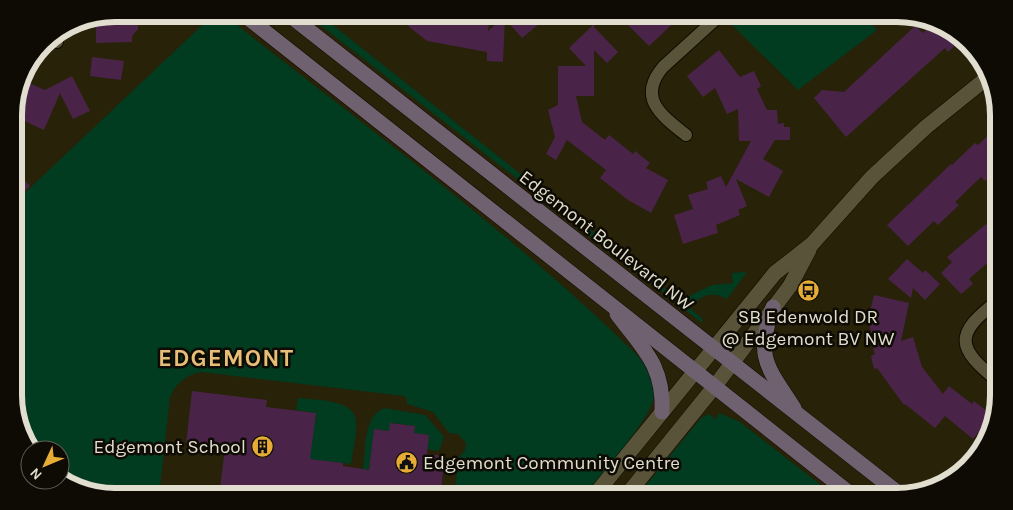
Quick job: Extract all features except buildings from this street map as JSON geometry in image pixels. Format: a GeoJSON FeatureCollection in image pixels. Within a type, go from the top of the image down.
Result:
{"type":"FeatureCollection","features":[{"type":"Feature","properties":{"kind":"main road"},"geometry":{"type":"LineString","coordinates":[[253,22],[843,487]]}},
{"type":"Feature","properties":{"kind":"main road","name":"Edgemont Boulevard NW"},"geometry":{"type":"LineString","coordinates":[[298,22],[713,350],[890,487]]}},
{"type":"Feature","properties":{"kind":"main road"},"geometry":{"type":"LineString","coordinates":[[604,297],[655,367],[661,384],[662,412]]}},
{"type":"Feature","properties":{"kind":"main road"},"geometry":{"type":"LineString","coordinates":[[773,307],[766,328],[763,354],[767,366],[802,419]]}},
{"type":"Feature","properties":{"kind":"street"},"geometry":{"type":"LineString","coordinates":[[686,135],[660,114],[653,100],[652,87],[656,76],[664,67],[711,22]]}},
{"type":"Feature","properties":{"kind":"street"},"geometry":{"type":"LineString","coordinates":[[601,487],[774,273],[812,244],[872,177],[926,127],[983,81]]}},
{"type":"Feature","properties":{"kind":"street"},"geometry":{"type":"LineString","coordinates":[[633,487],[715,386],[790,286],[812,244]]}},
{"type":"Feature","properties":{"kind":"street"},"geometry":{"type":"LineString","coordinates":[[990,306],[975,317],[968,328],[966,339],[968,351],[976,363],[990,375]]}},
{"type":"Feature","properties":{"kind":"green space"},"geometry":{"type":"Polygon","coordinates":[[[206,22],[233,22],[488,222],[540,266],[639,357],[648,370],[654,385],[654,396],[644,419],[591,487],[455,488],[459,457],[465,451],[466,443],[458,434],[449,433],[433,412],[407,404],[407,399],[404,396],[201,372],[182,380],[170,397],[160,488],[103,487],[70,476],[70,440],[35,440],[26,419],[22,394],[23,195],[206,22]]]}},
{"type":"Feature","properties":{"kind":"green space"},"geometry":{"type":"Polygon","coordinates":[[[316,22],[329,22],[702,318],[702,323],[316,22]]]}},
{"type":"Feature","properties":{"kind":"green space"},"geometry":{"type":"Polygon","coordinates":[[[729,22],[870,22],[877,30],[798,90],[729,22]]]}},
{"type":"Feature","properties":{"kind":"green space"},"geometry":{"type":"Polygon","coordinates":[[[747,272],[727,299],[718,295],[709,295],[701,298],[693,305],[685,298],[712,285],[733,283],[732,273],[747,272]]]}},
{"type":"Feature","properties":{"kind":"green space"},"geometry":{"type":"Polygon","coordinates":[[[298,398],[332,402],[349,408],[354,414],[356,432],[351,464],[307,459],[311,450],[316,413],[296,410],[298,398]]]}},
{"type":"Feature","properties":{"kind":"green space"},"geometry":{"type":"Polygon","coordinates":[[[384,408],[425,415],[444,437],[439,451],[427,449],[429,435],[414,433],[415,426],[391,423],[389,431],[374,429],[369,470],[363,469],[365,443],[369,426],[377,412],[384,408]]]}},
{"type":"Feature","properties":{"kind":"green space"},"geometry":{"type":"Polygon","coordinates":[[[719,413],[740,422],[824,487],[644,487],[701,418],[709,414],[716,419],[719,413]]]}},
{"type":"Feature","properties":{"kind":"place","name":"SB Edenwold DR @ Edgemont BV NW"},"geometry":{"type":"Point","coordinates":[808,290]}},
{"type":"Feature","properties":{"kind":"place","name":"Edgemont School"},"geometry":{"type":"Point","coordinates":[262,446]}},
{"type":"Feature","properties":{"kind":"place","name":"Edgemont Community Centre"},"geometry":{"type":"Point","coordinates":[407,462]}},
{"type":"Feature","properties":{"kind":"district","name":"EDGEMONT"},"geometry":{"type":"Point","coordinates":[226,358]}}]}
